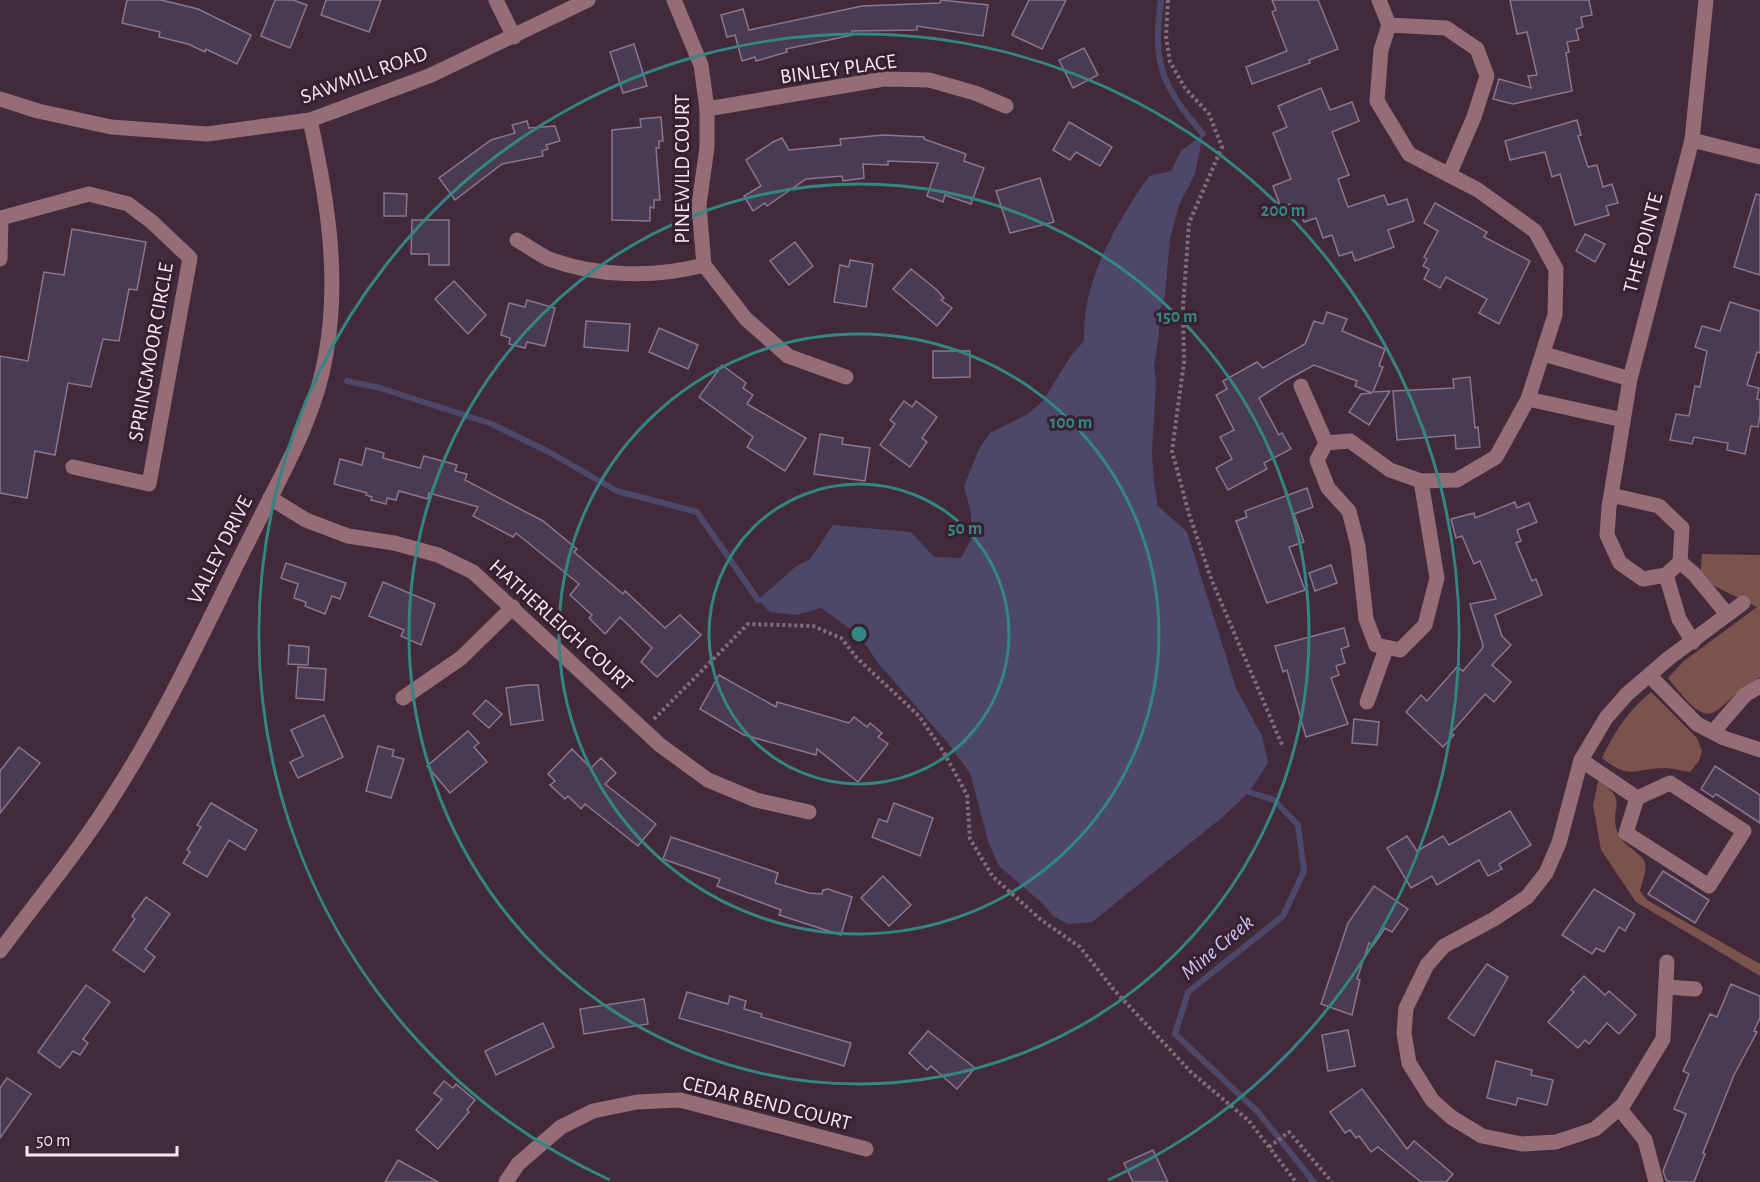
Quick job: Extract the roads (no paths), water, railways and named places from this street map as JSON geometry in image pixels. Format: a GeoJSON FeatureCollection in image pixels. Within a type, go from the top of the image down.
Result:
{"type":"FeatureCollection","features":[{"type":"Feature","properties":{"kind":"street"},"geometry":{"type":"LineString","coordinates":[[496,0],[514,37]]}},
{"type":"Feature","properties":{"kind":"street","name":"SAWMILL ROAD"},"geometry":{"type":"LineString","coordinates":[[0,99],[38,111],[111,127],[207,134],[310,120],[429,76],[588,0]]}},
{"type":"Feature","properties":{"kind":"street","name":"PINEWILD COURT"},"geometry":{"type":"LineString","coordinates":[[674,0],[701,65],[707,109],[707,147],[699,205],[704,265],[746,319],[788,357],[846,377]]}},
{"type":"Feature","properties":{"kind":"street"},"geometry":{"type":"LineString","coordinates":[[1326,443],[1350,441],[1390,470],[1421,482],[1457,480],[1496,457],[1528,399],[1555,315],[1556,269],[1535,231],[1478,190],[1409,154],[1377,101],[1381,50],[1389,25],[1379,0]]}},
{"type":"Feature","properties":{"kind":"street","name":"THE POINTE"},"geometry":{"type":"LineString","coordinates":[[1666,575],[1643,579],[1620,563],[1607,535],[1611,495],[1630,379],[1692,140],[1706,0]]}},
{"type":"Feature","properties":{"kind":"street"},"geometry":{"type":"LineString","coordinates":[[1389,25],[1446,28],[1477,49],[1487,76],[1474,117],[1449,175]]}},
{"type":"Feature","properties":{"kind":"street","name":"BINLEY PLACE"},"geometry":{"type":"LineString","coordinates":[[707,109],[884,79],[928,80],[975,93],[1006,106]]}},
{"type":"Feature","properties":{"kind":"street","name":"VALLEY DRIVE"},"geometry":{"type":"LineString","coordinates":[[0,951],[117,791],[191,655],[301,439],[326,354],[332,298],[332,248],[310,120]]}},
{"type":"Feature","properties":{"kind":"street"},"geometry":{"type":"LineString","coordinates":[[1692,140],[1760,157]]}},
{"type":"Feature","properties":{"kind":"street","name":"SPRINGMOOR CIRCLE"},"geometry":{"type":"LineString","coordinates":[[0,259],[1,218],[89,194],[128,204],[152,222],[190,258],[149,484],[72,467]]}},
{"type":"Feature","properties":{"kind":"street"},"geometry":{"type":"LineString","coordinates":[[517,240],[548,258],[591,270],[659,274],[704,265]]}},
{"type":"Feature","properties":{"kind":"street"},"geometry":{"type":"LineString","coordinates":[[1544,354],[1630,379]]}},
{"type":"Feature","properties":{"kind":"street"},"geometry":{"type":"LineString","coordinates":[[1301,386],[1326,443]]}},
{"type":"Feature","properties":{"kind":"street"},"geometry":{"type":"LineString","coordinates":[[1528,399],[1623,420]]}},
{"type":"Feature","properties":{"kind":"street"},"geometry":{"type":"LineString","coordinates":[[1326,443],[1317,460],[1328,488],[1350,511],[1358,546],[1366,619],[1376,645],[1386,649],[1400,650],[1425,625],[1437,578],[1421,482]]}},
{"type":"Feature","properties":{"kind":"street"},"geometry":{"type":"LineString","coordinates":[[1611,495],[1659,506],[1682,528],[1680,562],[1666,575],[1679,619],[1693,642]]}},
{"type":"Feature","properties":{"kind":"street","name":"HATHERLEIGH COURT"},"geometry":{"type":"LineString","coordinates":[[270,498],[306,520],[348,536],[394,543],[438,555],[473,572],[644,730],[708,780],[756,800],[809,812]]}},
{"type":"Feature","properties":{"kind":"street"},"geometry":{"type":"LineString","coordinates":[[1680,562],[1694,574],[1727,614]]}},
{"type":"Feature","properties":{"kind":"street"},"geometry":{"type":"LineString","coordinates":[[1667,962],[1663,1039],[1645,1071],[1619,1108],[1594,1129],[1556,1142],[1522,1144],[1482,1136],[1451,1117],[1432,1100],[1409,1063],[1404,1033],[1406,1008],[1427,965],[1444,946],[1494,919],[1527,897],[1546,873],[1559,843],[1581,760],[1606,718],[1627,694],[1669,658],[1743,603]]}},
{"type":"Feature","properties":{"kind":"street"},"geometry":{"type":"LineString","coordinates":[[403,698],[461,658],[513,607]]}},
{"type":"Feature","properties":{"kind":"street"},"geometry":{"type":"LineString","coordinates":[[1367,702],[1386,649]]}},
{"type":"Feature","properties":{"kind":"street"},"geometry":{"type":"LineString","coordinates":[[1650,676],[1697,724],[1760,750]]}},
{"type":"Feature","properties":{"kind":"street"},"geometry":{"type":"LineString","coordinates":[[1713,732],[1745,695],[1760,686]]}},
{"type":"Feature","properties":{"kind":"street"},"geometry":{"type":"LineString","coordinates":[[1581,760],[1637,798]]}},
{"type":"Feature","properties":{"kind":"street"},"geometry":{"type":"LineString","coordinates":[[1670,783],[1744,831],[1709,886],[1626,833],[1637,798],[1670,783]]}},
{"type":"Feature","properties":{"kind":"street"},"geometry":{"type":"LineString","coordinates":[[1667,987],[1695,989]]}},
{"type":"Feature","properties":{"kind":"street","name":"CEDAR BEND COURT"},"geometry":{"type":"LineString","coordinates":[[506,1182],[518,1164],[561,1127],[593,1111],[637,1102],[680,1100],[866,1149]]}},
{"type":"Feature","properties":{"kind":"street"},"geometry":{"type":"LineString","coordinates":[[1619,1108],[1645,1140],[1656,1182]]}},
{"type":"Feature","properties":{"kind":"waterway"},"geometry":{"type":"LineString","coordinates":[[1161,0],[1158,41],[1163,73],[1178,102],[1203,134]]}},
{"type":"Feature","properties":{"kind":"waterway"},"geometry":{"type":"LineString","coordinates":[[347,381],[380,388],[492,424],[549,452],[617,491],[697,512],[758,600]]}},
{"type":"Feature","properties":{"kind":"waterway","name":"Mine Creek"},"geometry":{"type":"LineString","coordinates":[[1249,792],[1274,800],[1298,825],[1304,871],[1283,916],[1188,992],[1175,1034],[1258,1112],[1314,1182]]}}]}
